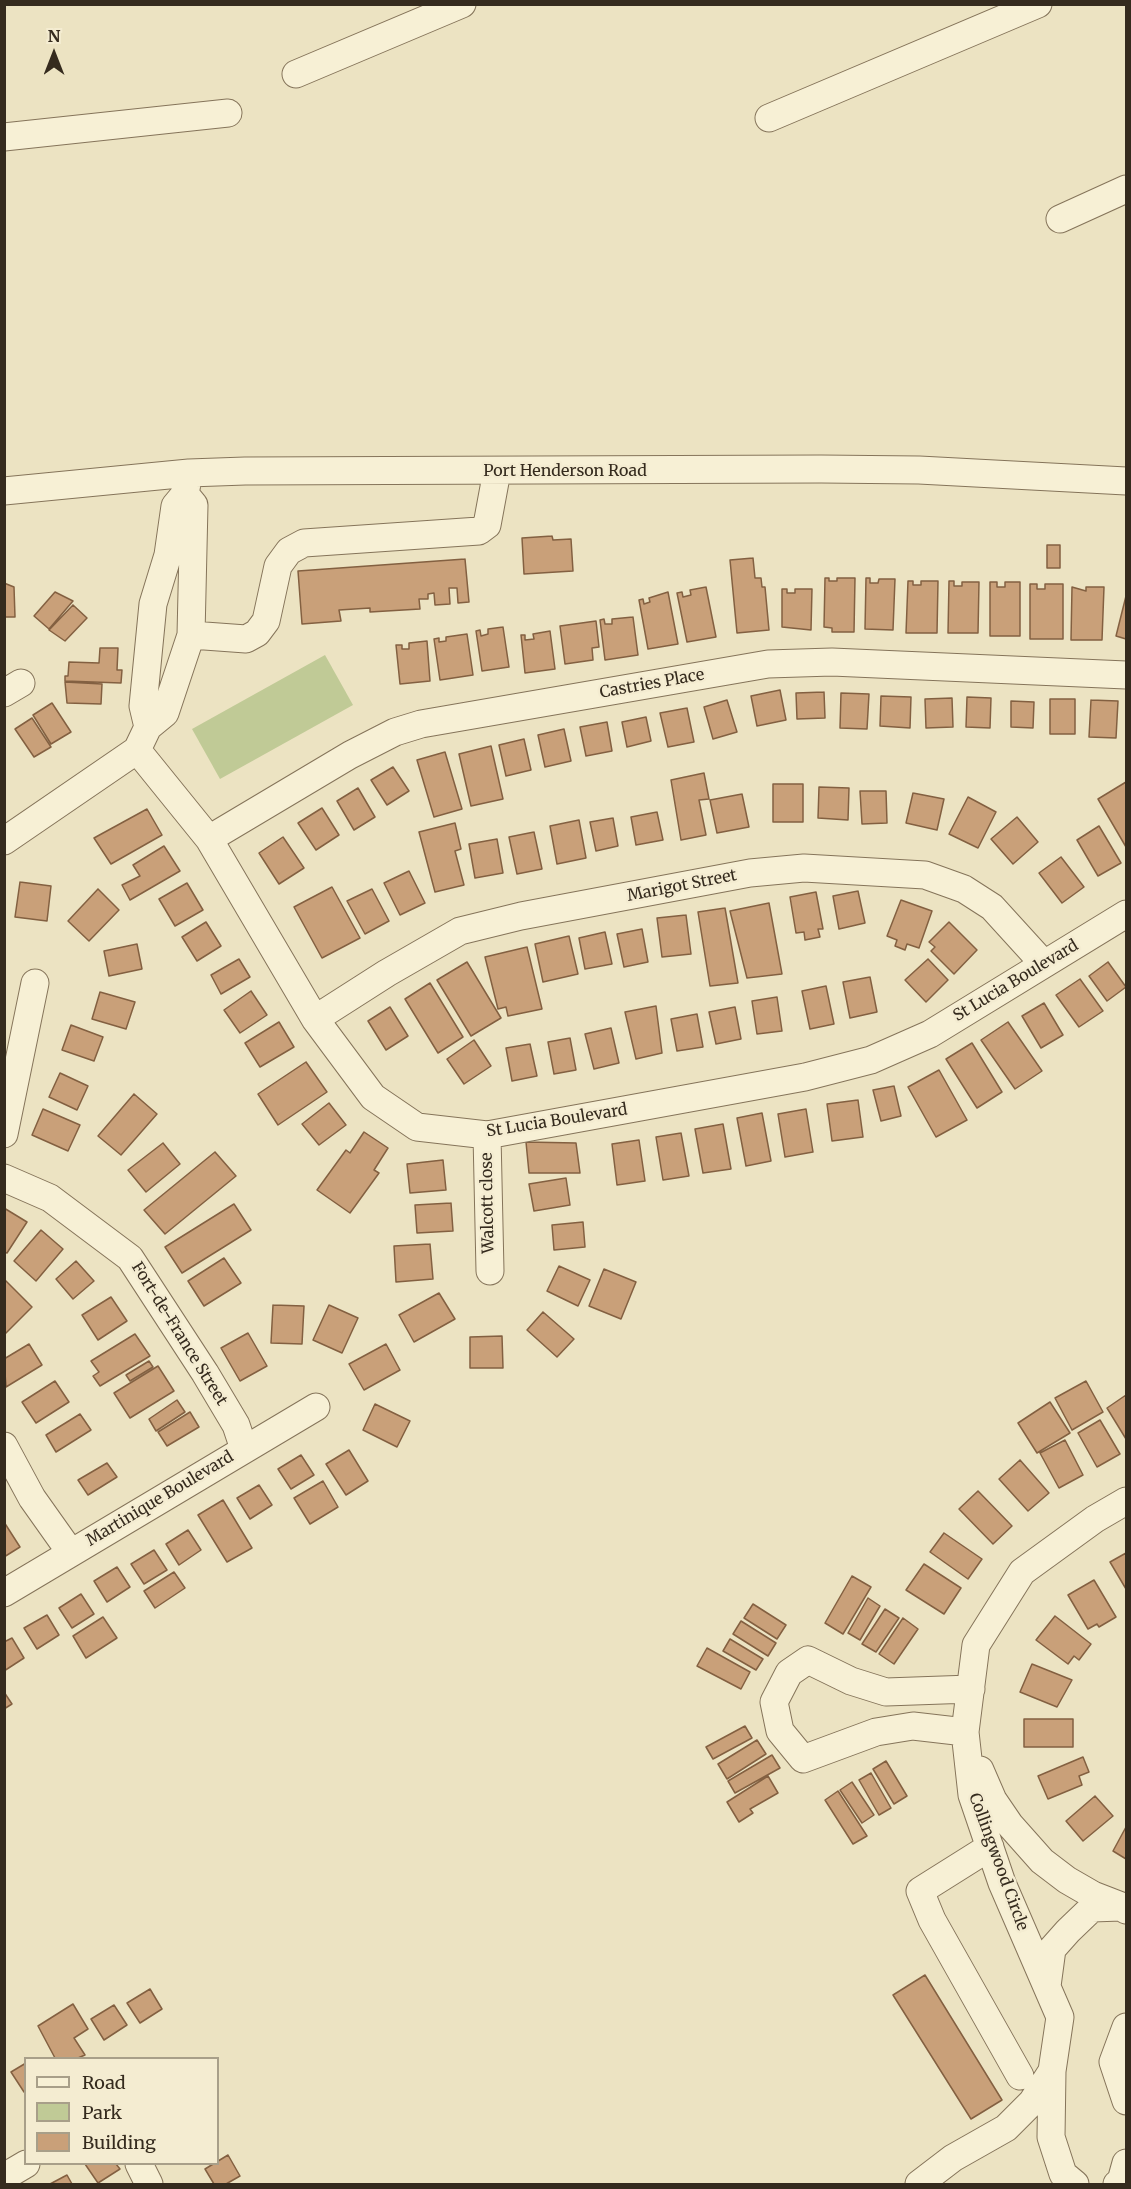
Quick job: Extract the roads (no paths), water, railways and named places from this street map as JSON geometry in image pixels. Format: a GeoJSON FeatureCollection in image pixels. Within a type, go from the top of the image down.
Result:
{"type":"FeatureCollection","features":[{"type":"Feature","properties":{"kind":"street"},"geometry":{"type":"LineString","coordinates":[[296,74],[462,4]]}},
{"type":"Feature","properties":{"kind":"street"},"geometry":{"type":"LineString","coordinates":[[769,118],[1038,4]]}},
{"type":"Feature","properties":{"kind":"street"},"geometry":{"type":"LineString","coordinates":[[4,137],[228,113]]}},
{"type":"Feature","properties":{"kind":"street"},"geometry":{"type":"LineString","coordinates":[[1060,219],[1126,189]]}},
{"type":"Feature","properties":{"kind":"street","name":"Port Henderson Road"},"geometry":{"type":"LineString","coordinates":[[4,492],[497,471],[919,470],[1126,481]]}},
{"type":"Feature","properties":{"kind":"street"},"geometry":{"type":"LineString","coordinates":[[191,635],[246,639],[257,633],[266,621],[278,566],[289,551],[304,543],[479,531],[487,525],[497,471]]}},
{"type":"Feature","properties":{"kind":"street"},"geometry":{"type":"LineString","coordinates":[[4,841],[143,738],[165,713],[191,635],[194,505],[187,483]]}},
{"type":"Feature","properties":{"kind":"street"},"geometry":{"type":"LineString","coordinates":[[143,738],[143,706],[153,604],[168,555],[175,506],[187,483]]}},
{"type":"Feature","properties":{"kind":"street","name":"Castries Place"},"geometry":{"type":"LineString","coordinates":[[209,839],[350,755],[395,732],[422,724],[768,664],[832,662],[1126,675]]}},
{"type":"Feature","properties":{"kind":"street","name":"St Lucia Boulevard"},"geometry":{"type":"LineString","coordinates":[[143,738],[209,839],[315,1019],[373,1097],[417,1126],[487,1135],[805,1077],[871,1060],[930,1034],[1126,914]]}},
{"type":"Feature","properties":{"kind":"street","name":"Marigot Street"},"geometry":{"type":"LineString","coordinates":[[315,1019],[387,973],[460,931],[521,916],[750,873],[804,868],[925,875],[964,889],[992,907],[1043,963]]}},
{"type":"Feature","properties":{"kind":"street"},"geometry":{"type":"LineString","coordinates":[[4,1134],[35,983]]}},
{"type":"Feature","properties":{"kind":"street","name":"Walcott close"},"geometry":{"type":"LineString","coordinates":[[487,1135],[490,1271]]}},
{"type":"Feature","properties":{"kind":"street","name":"Fort-de-France Street"},"geometry":{"type":"LineString","coordinates":[[4,1178],[50,1198],[130,1258],[205,1373],[236,1425],[244,1449]]}},
{"type":"Feature","properties":{"kind":"street","name":"Martinique Boulevard"},"geometry":{"type":"LineString","coordinates":[[4,1593],[244,1449],[271,1436],[316,1407]]}},
{"type":"Feature","properties":{"kind":"street"},"geometry":{"type":"LineString","coordinates":[[4,1446],[32,1498],[70,1553]]}},
{"type":"Feature","properties":{"kind":"street","name":"Collingwood Circle"},"geometry":{"type":"LineString","coordinates":[[919,2184],[952,2158],[1006,2128],[1032,2102],[1052,2071],[1060,2017],[990,1847],[972,1795],[965,1732],[975,1645],[1022,1572],[1095,1519],[1126,1501]]}},
{"type":"Feature","properties":{"kind":"street"},"geometry":{"type":"LineString","coordinates":[[965,1732],[913,1726],[876,1732],[803,1759],[780,1731],[774,1702],[789,1673],[808,1660],[851,1681],[886,1692],[971,1689]]}},
{"type":"Feature","properties":{"kind":"street","name":"Collingwood Circle"},"geometry":{"type":"LineString","coordinates":[[965,1732],[993,1800],[1026,1846],[1067,1881],[1126,1908]]}},
{"type":"Feature","properties":{"kind":"street"},"geometry":{"type":"LineString","coordinates":[[990,1847],[920,1891],[932,1920],[1020,2076]]}},
{"type":"Feature","properties":{"kind":"street","name":"Collingwood Circle"},"geometry":{"type":"LineString","coordinates":[[1047,1986],[1052,1949],[1068,1931],[1092,1908],[1126,1908]]}},
{"type":"Feature","properties":{"kind":"street"},"geometry":{"type":"LineString","coordinates":[[1126,2027],[1113,2062],[1126,2101]]}},
{"type":"Feature","properties":{"kind":"street"},"geometry":{"type":"LineString","coordinates":[[1052,2071],[1051,2137],[1062,2174],[1075,2184]]}},
{"type":"Feature","properties":{"kind":"street"},"geometry":{"type":"LineString","coordinates":[[1117,2184],[1121,2181],[1126,2163]]}},
{"type":"Feature","properties":{"kind":"street"},"geometry":{"type":"LineString","coordinates":[[4,2177],[24,2164]]}},
{"type":"Feature","properties":{"kind":"street"},"geometry":{"type":"LineString","coordinates":[[140,2165],[149,2184]]}}]}
